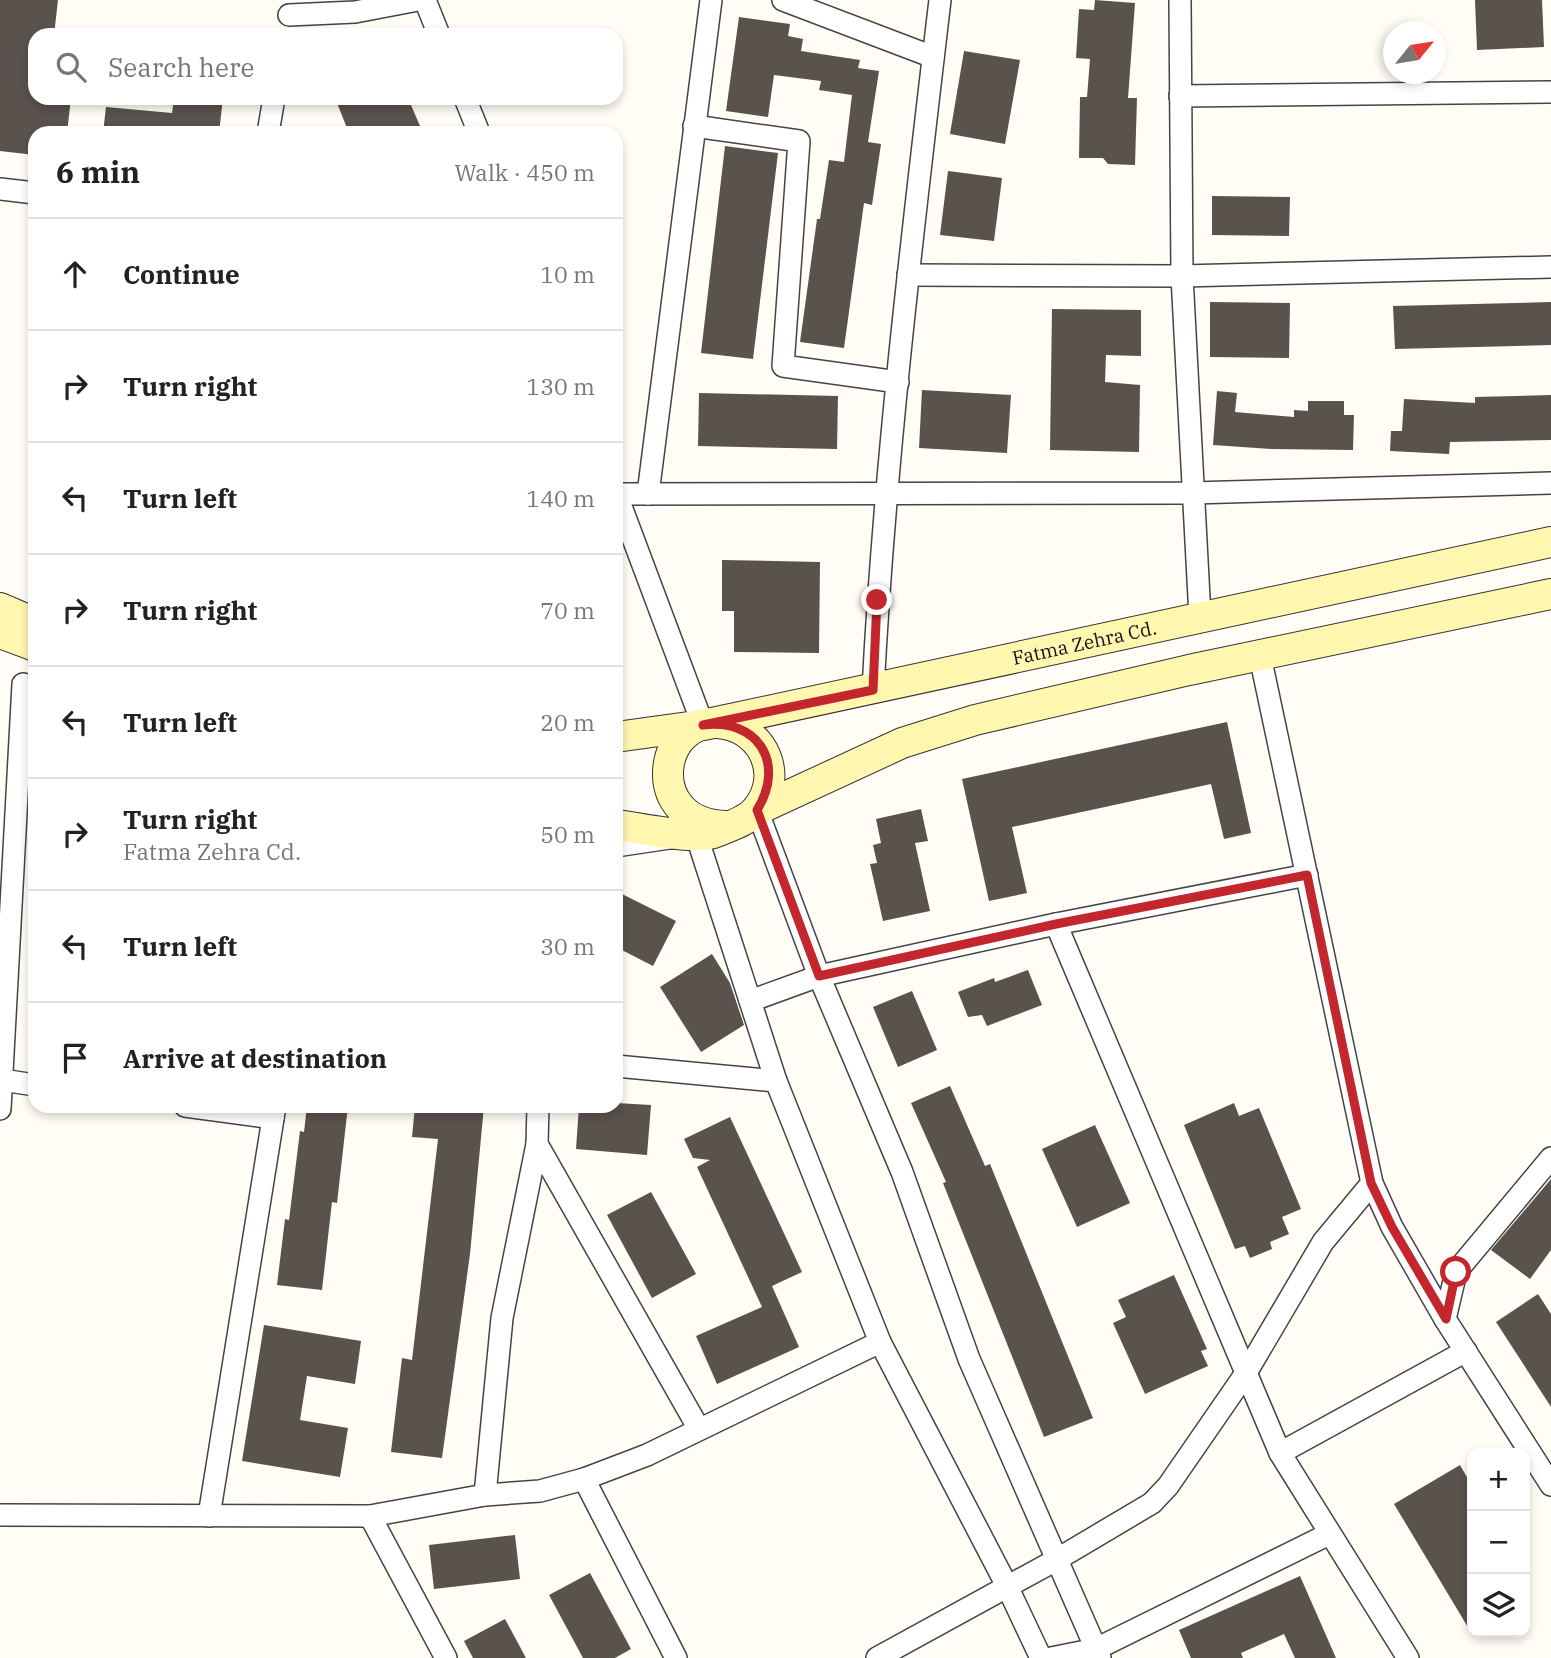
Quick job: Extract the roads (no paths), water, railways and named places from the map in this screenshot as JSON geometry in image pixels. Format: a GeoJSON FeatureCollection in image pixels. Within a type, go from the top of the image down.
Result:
{"type":"FeatureCollection","features":[{"type":"Feature","properties":{"kind":"main road","name":"Fatma Zehra Cd."},"geometry":{"type":"LineString","coordinates":[[623,736],[703,725],[873,690],[1551,542]]}},
{"type":"Feature","properties":{"kind":"main road"},"geometry":{"type":"LineString","coordinates":[[623,826],[696,834],[715,833],[737,824],[757,810],[902,743],[963,724],[1260,656],[1551,594]]}},
{"type":"Feature","properties":{"kind":"main road"},"geometry":{"type":"LineString","coordinates":[[0,608],[28,620]]}},
{"type":"Feature","properties":{"kind":"main road"},"geometry":{"type":"LineString","coordinates":[[0,633],[28,643]]}},
{"type":"Feature","properties":{"kind":"main road"},"geometry":{"type":"LineString","coordinates":[[726,827],[709,826],[686,815],[671,794],[667,778],[668,761],[676,745],[688,733],[703,725],[719,723],[736,726],[751,734],[762,747],[769,762],[770,779],[766,795],[757,810]]}},
{"type":"Feature","properties":{"kind":"street"},"geometry":{"type":"LineString","coordinates":[[288,17],[355,12],[418,0]]}},
{"type":"Feature","properties":{"kind":"street"},"geometry":{"type":"LineString","coordinates":[[425,0],[436,28]]}},
{"type":"Feature","properties":{"kind":"street"},"geometry":{"type":"LineString","coordinates":[[648,494],[710,0]]}},
{"type":"Feature","properties":{"kind":"street"},"geometry":{"type":"LineString","coordinates":[[783,0],[933,57]]}},
{"type":"Feature","properties":{"kind":"street"},"geometry":{"type":"LineString","coordinates":[[873,690],[887,495],[908,275],[940,0]]}},
{"type":"Feature","properties":{"kind":"street"},"geometry":{"type":"LineString","coordinates":[[1180,0],[1182,276],[1200,617]]}},
{"type":"Feature","properties":{"kind":"street"},"geometry":{"type":"LineString","coordinates":[[1181,96],[1551,92]]}},
{"type":"Feature","properties":{"kind":"street"},"geometry":{"type":"LineString","coordinates":[[269,126],[273,105]]}},
{"type":"Feature","properties":{"kind":"street"},"geometry":{"type":"LineString","coordinates":[[468,105],[476,126]]}},
{"type":"Feature","properties":{"kind":"street"},"geometry":{"type":"LineString","coordinates":[[695,126],[799,141],[783,366],[898,382]]}},
{"type":"Feature","properties":{"kind":"street"},"geometry":{"type":"LineString","coordinates":[[0,189],[28,192]]}},
{"type":"Feature","properties":{"kind":"street"},"geometry":{"type":"LineString","coordinates":[[908,275],[1182,276],[1551,267]]}},
{"type":"Feature","properties":{"kind":"street"},"geometry":{"type":"LineString","coordinates":[[623,494],[1192,493],[1551,483]]}},
{"type":"Feature","properties":{"kind":"street"},"geometry":{"type":"LineString","coordinates":[[623,513],[703,725]]}},
{"type":"Feature","properties":{"kind":"street"},"geometry":{"type":"LineString","coordinates":[[1260,656],[1371,1183],[1392,1227],[1446,1319],[1551,1485]]}},
{"type":"Feature","properties":{"kind":"street"},"geometry":{"type":"LineString","coordinates":[[0,1109],[23,684],[28,686]]}},
{"type":"Feature","properties":{"kind":"street"},"geometry":{"type":"LineString","coordinates":[[757,810],[819,976],[902,1172],[969,1359],[1098,1654]]}},
{"type":"Feature","properties":{"kind":"street"},"geometry":{"type":"LineString","coordinates":[[623,845],[696,834],[776,1081],[880,1342],[1041,1658]]}},
{"type":"Feature","properties":{"kind":"street"},"geometry":{"type":"LineString","coordinates":[[750,1001],[819,976],[1056,924],[1307,875]]}},
{"type":"Feature","properties":{"kind":"street"},"geometry":{"type":"LineString","coordinates":[[1056,924],[1280,1453],[1408,1658]]}},
{"type":"Feature","properties":{"kind":"street"},"geometry":{"type":"LineString","coordinates":[[623,1067],[776,1081]]}},
{"type":"Feature","properties":{"kind":"street"},"geometry":{"type":"LineString","coordinates":[[2,1080],[28,1084]]}},
{"type":"Feature","properties":{"kind":"street"},"geometry":{"type":"LineString","coordinates":[[209,1516],[274,1113]]}},
{"type":"Feature","properties":{"kind":"street"},"geometry":{"type":"LineString","coordinates":[[485,1495],[502,1318],[537,1144],[538,1113]]}},
{"type":"Feature","properties":{"kind":"street"},"geometry":{"type":"LineString","coordinates":[[537,1144],[699,1429]]}},
{"type":"Feature","properties":{"kind":"street"},"geometry":{"type":"LineString","coordinates":[[1446,1319],[1456,1272],[1551,1158]]}},
{"type":"Feature","properties":{"kind":"street"},"geometry":{"type":"LineString","coordinates":[[877,1658],[1056,1560],[1152,1503],[1168,1486],[1246,1373],[1323,1242],[1371,1183]]}},
{"type":"Feature","properties":{"kind":"street"},"geometry":{"type":"LineString","coordinates":[[0,1516],[370,1516],[485,1495],[540,1491],[584,1479],[648,1455],[880,1342]]}},
{"type":"Feature","properties":{"kind":"street"},"geometry":{"type":"LineString","coordinates":[[1280,1453],[1466,1351]]}},
{"type":"Feature","properties":{"kind":"street"},"geometry":{"type":"LineString","coordinates":[[584,1479],[677,1658]]}},
{"type":"Feature","properties":{"kind":"street"},"geometry":{"type":"LineString","coordinates":[[370,1516],[446,1658]]}},
{"type":"Feature","properties":{"kind":"street"},"geometry":{"type":"LineString","coordinates":[[1051,1658],[1098,1654],[1329,1534]]}}]}
